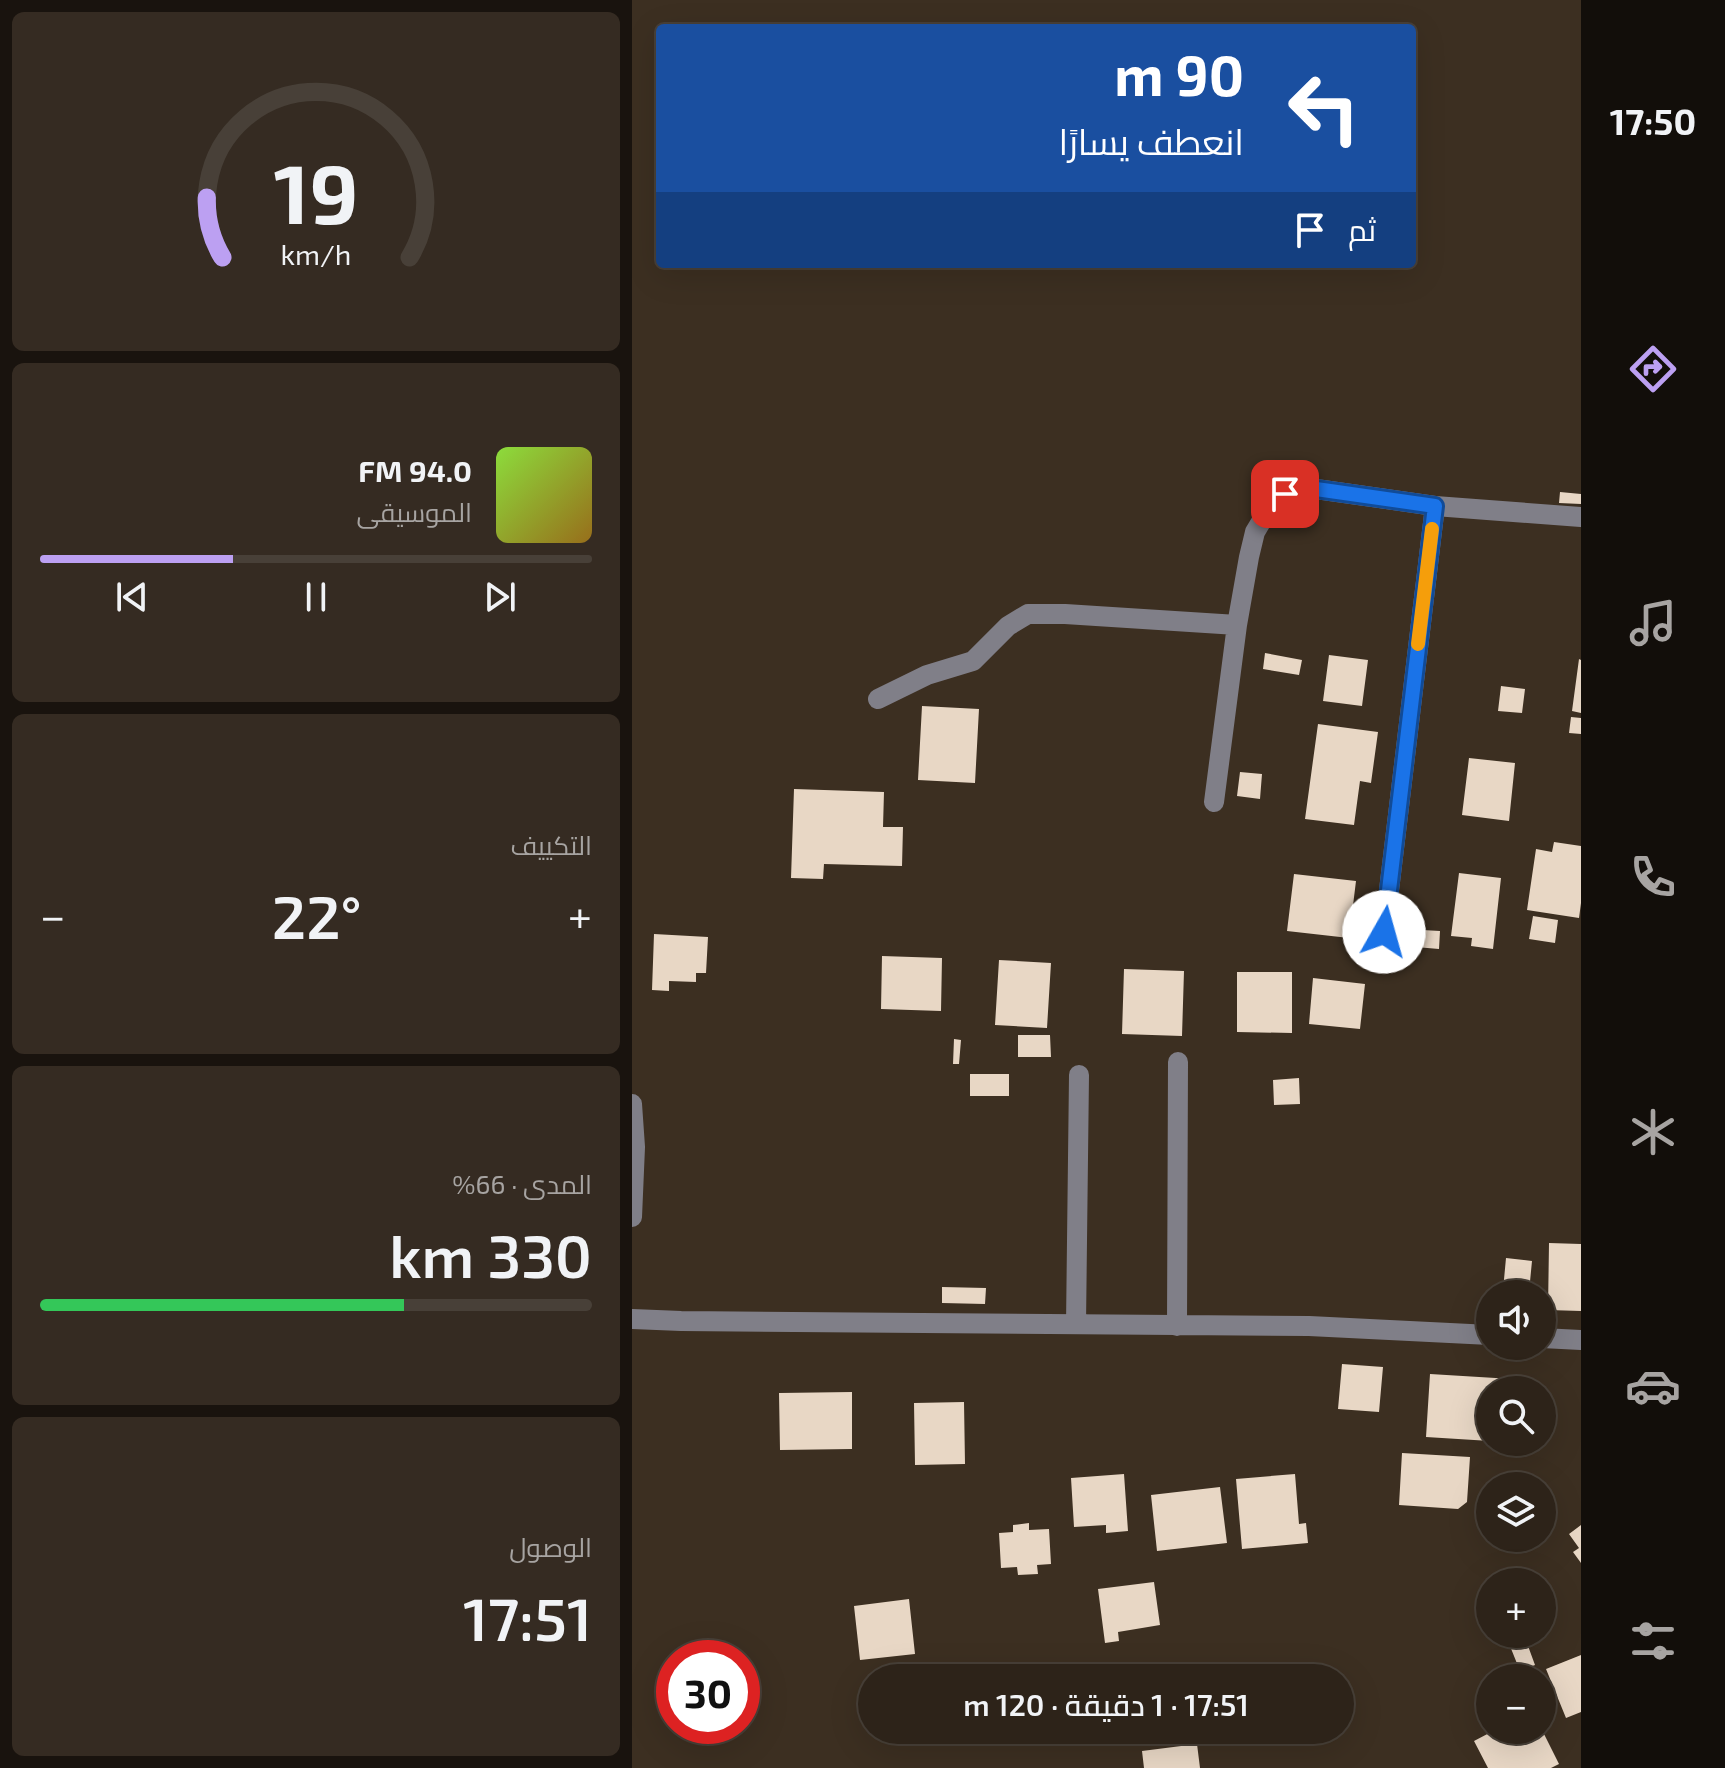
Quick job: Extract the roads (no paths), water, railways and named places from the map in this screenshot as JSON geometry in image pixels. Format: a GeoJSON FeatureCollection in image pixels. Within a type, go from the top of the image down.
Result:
{"type":"FeatureCollection","features":[{"type":"Feature","properties":{"kind":"street"},"geometry":{"type":"LineString","coordinates":[[1214,802],[1237,625],[1255,532],[1267,512],[1285,494],[1316,489],[1435,506],[1581,517]]}},
{"type":"Feature","properties":{"kind":"street"},"geometry":{"type":"LineString","coordinates":[[1384,932],[1435,506]]}},
{"type":"Feature","properties":{"kind":"street"},"geometry":{"type":"LineString","coordinates":[[878,699],[927,675],[973,661],[1008,626],[1028,614],[1237,625]]}},
{"type":"Feature","properties":{"kind":"street"},"geometry":{"type":"LineString","coordinates":[[1177,1326],[1178,1062]]}},
{"type":"Feature","properties":{"kind":"street"},"geometry":{"type":"LineString","coordinates":[[1076,1325],[1079,1075]]}},
{"type":"Feature","properties":{"kind":"street"},"geometry":{"type":"LineString","coordinates":[[632,1104],[635,1147],[632,1217]]}},
{"type":"Feature","properties":{"kind":"street"},"geometry":{"type":"LineString","coordinates":[[632,1319],[1309,1326],[1476,1334]]}},
{"type":"Feature","properties":{"kind":"street"},"geometry":{"type":"LineString","coordinates":[[1556,1339],[1581,1340]]}}]}
